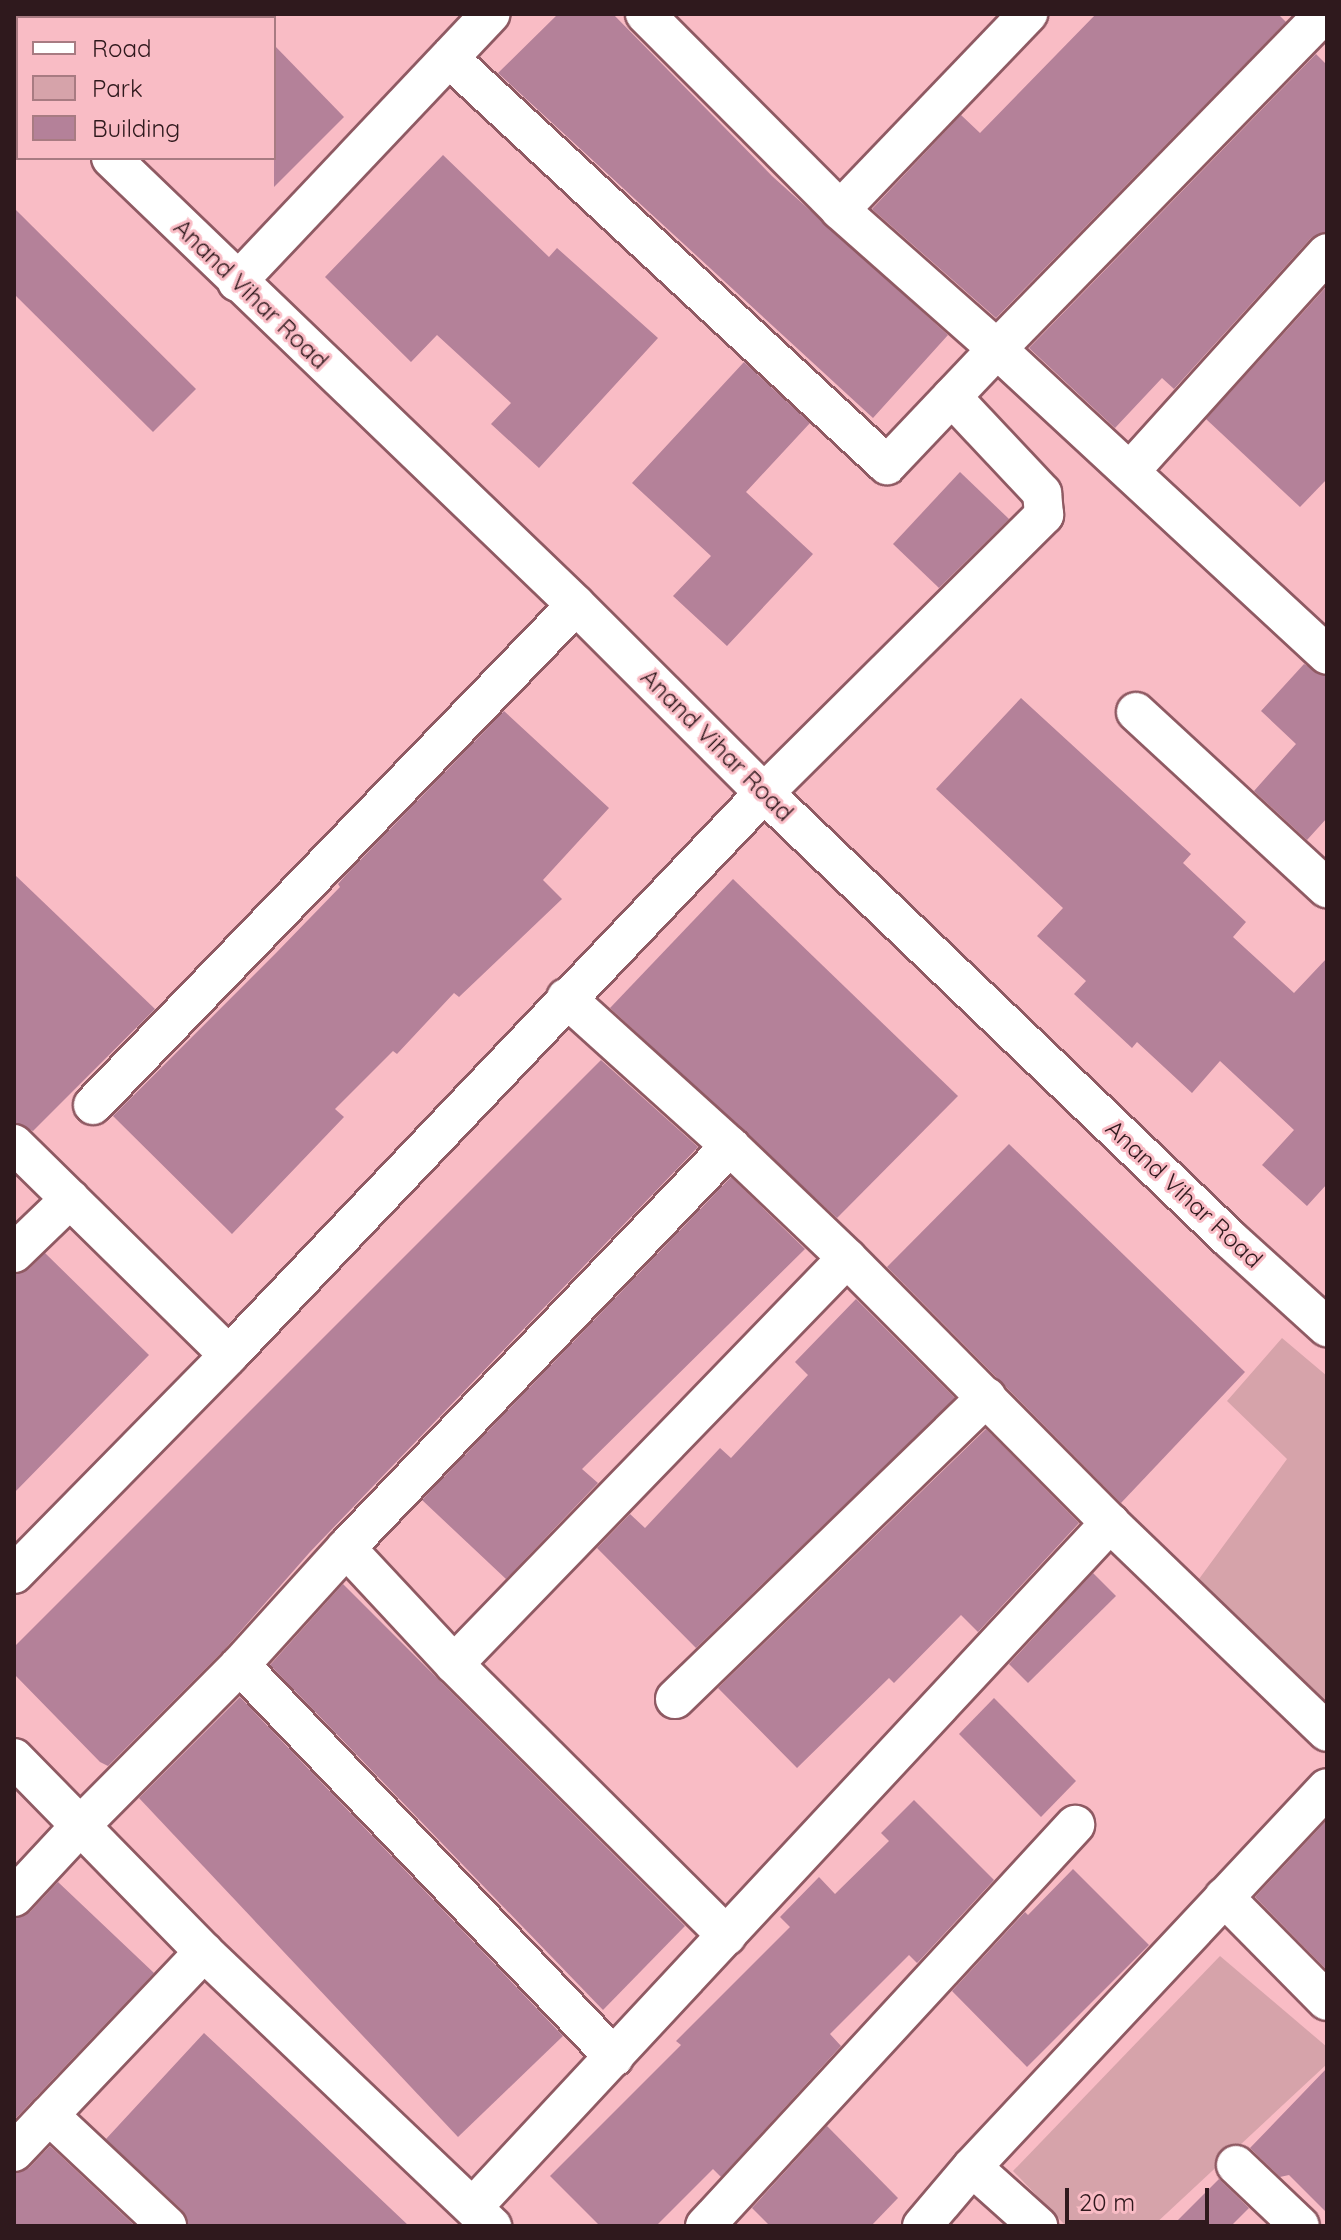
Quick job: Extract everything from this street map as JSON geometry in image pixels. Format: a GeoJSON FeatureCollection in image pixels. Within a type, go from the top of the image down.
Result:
{"type":"FeatureCollection","features":[{"type":"Feature","properties":{"kind":"street"},"geometry":{"type":"LineString","coordinates":[[237,282],[490,14]]}},
{"type":"Feature","properties":{"kind":"street"},"geometry":{"type":"LineString","coordinates":[[645,14],[840,210],[1131,470],[1327,655]]}},
{"type":"Feature","properties":{"kind":"street"},"geometry":{"type":"LineString","coordinates":[[840,210],[1028,14]]}},
{"type":"Feature","properties":{"kind":"street"},"geometry":{"type":"LineString","coordinates":[[449,58],[887,465],[1324,14]]}},
{"type":"Feature","properties":{"kind":"street","name":"Anand Vihar Road"},"geometry":{"type":"LineString","coordinates":[[113,160],[576,605],[764,793],[1231,1240],[1327,1327]]}},
{"type":"Feature","properties":{"kind":"street"},"geometry":{"type":"LineString","coordinates":[[1131,470],[1327,253]]}},
{"type":"Feature","properties":{"kind":"street"},"geometry":{"type":"LineString","coordinates":[[14,1574],[229,1355],[764,793],[1044,515],[1042,493],[952,397]]}},
{"type":"Feature","properties":{"kind":"street"},"geometry":{"type":"LineString","coordinates":[[93,1105],[576,605]]}},
{"type":"Feature","properties":{"kind":"street"},"geometry":{"type":"LineString","coordinates":[[1136,712],[1327,888]]}},
{"type":"Feature","properties":{"kind":"street"},"geometry":{"type":"LineString","coordinates":[[566,998],[730,1146],[847,1258],[1110,1523],[1327,1732]]}},
{"type":"Feature","properties":{"kind":"street"},"geometry":{"type":"LineString","coordinates":[[14,1144],[229,1355]]}},
{"type":"Feature","properties":{"kind":"street"},"geometry":{"type":"LineString","coordinates":[[14,1897],[240,1665],[346,1548],[730,1146]]}},
{"type":"Feature","properties":{"kind":"street"},"geometry":{"type":"LineString","coordinates":[[14,1253],[70,1199]]}},
{"type":"Feature","properties":{"kind":"street"},"geometry":{"type":"LineString","coordinates":[[454,1664],[847,1258]]}},
{"type":"Feature","properties":{"kind":"street"},"geometry":{"type":"LineString","coordinates":[[675,1699],[987,1397]]}},
{"type":"Feature","properties":{"kind":"street"},"geometry":{"type":"LineString","coordinates":[[14,1758],[204,1952],[483,2216],[614,2057],[1110,1523]]}},
{"type":"Feature","properties":{"kind":"street"},"geometry":{"type":"LineString","coordinates":[[346,1548],[454,1664],[727,1936]]}},
{"type":"Feature","properties":{"kind":"street"},"geometry":{"type":"LineString","coordinates":[[240,1665],[614,2057]]}},
{"type":"Feature","properties":{"kind":"street"},"geometry":{"type":"LineString","coordinates":[[922,2226],[972,2167],[1327,1788]]}},
{"type":"Feature","properties":{"kind":"street"},"geometry":{"type":"LineString","coordinates":[[705,2226],[1075,1825]]}},
{"type":"Feature","properties":{"kind":"street"},"geometry":{"type":"LineString","coordinates":[[1224,1897],[1327,2001]]}},
{"type":"Feature","properties":{"kind":"street"},"geometry":{"type":"LineString","coordinates":[[14,2152],[204,1952]]}},
{"type":"Feature","properties":{"kind":"street"},"geometry":{"type":"LineString","coordinates":[[49,2115],[167,2226]]}},
{"type":"Feature","properties":{"kind":"street"},"geometry":{"type":"LineString","coordinates":[[1236,2165],[1300,2226]]}},
{"type":"Feature","properties":{"kind":"street"},"geometry":{"type":"LineString","coordinates":[[972,2167],[1038,2226]]}},
{"type":"Feature","properties":{"kind":"green space"},"geometry":{"type":"Polygon","coordinates":[[[1282,1338],[1327,1376],[1327,1715],[1188,1594],[1287,1459],[1227,1401],[1282,1338]]]}},
{"type":"Feature","properties":{"kind":"green space"},"geometry":{"type":"Polygon","coordinates":[[[1220,1956],[1327,2047],[1327,2064],[1153,2226],[1066,2226],[1013,2171],[1220,1956]]]}},
{"type":"Feature","properties":{"kind":"building"},"geometry":{"type":"Polygon","coordinates":[[[558,14],[613,14],[772,176],[948,335],[873,418],[498,73],[558,14]]]}},
{"type":"Feature","properties":{"kind":"building"},"geometry":{"type":"Polygon","coordinates":[[[1096,14],[1278,14],[1286,22],[996,318],[872,209],[961,115],[980,133],[1096,14]]]}},
{"type":"Feature","properties":{"kind":"building"},"geometry":{"type":"Polygon","coordinates":[[[276,47],[344,117],[274,187],[276,160],[276,47]]]}},
{"type":"Feature","properties":{"kind":"building"},"geometry":{"type":"Polygon","coordinates":[[[1316,54],[1327,65],[1327,232],[1311,238],[1174,389],[1162,378],[1115,428],[1029,348],[1316,54]]]}},
{"type":"Feature","properties":{"kind":"building"},"geometry":{"type":"Polygon","coordinates":[[[443,155],[549,257],[557,248],[658,338],[539,468],[491,424],[511,403],[437,335],[411,362],[325,277],[443,155]]]}},
{"type":"Feature","properties":{"kind":"building"},"geometry":{"type":"Polygon","coordinates":[[[14,208],[196,389],[153,432],[14,294],[14,208]]]}},
{"type":"Feature","properties":{"kind":"building"},"geometry":{"type":"Polygon","coordinates":[[[1327,286],[1327,479],[1300,507],[1206,419],[1327,286]]]}},
{"type":"Feature","properties":{"kind":"building"},"geometry":{"type":"Polygon","coordinates":[[[744,362],[810,423],[746,492],[813,554],[727,646],[673,596],[711,556],[632,483],[744,362]]]}},
{"type":"Feature","properties":{"kind":"building"},"geometry":{"type":"Polygon","coordinates":[[[960,472],[1009,519],[939,588],[893,544],[960,472]]]}},
{"type":"Feature","properties":{"kind":"building"},"geometry":{"type":"Polygon","coordinates":[[[1304,664],[1327,676],[1327,818],[1307,840],[1254,791],[1296,744],[1261,711],[1304,664]]]}},
{"type":"Feature","properties":{"kind":"building"},"geometry":{"type":"Polygon","coordinates":[[[1021,698],[1191,854],[1183,863],[1246,922],[1233,937],[1294,993],[1327,958],[1327,1184],[1307,1206],[1262,1165],[1294,1130],[1220,1061],[1192,1093],[1137,1042],[1132,1048],[1074,994],[1086,981],[1037,936],[1063,908],[936,789],[1021,698]]]}},
{"type":"Feature","properties":{"kind":"building"},"geometry":{"type":"Polygon","coordinates":[[[504,711],[609,808],[543,880],[562,899],[459,997],[454,993],[397,1054],[393,1051],[335,1109],[344,1117],[232,1234],[113,1116],[340,887],[338,884],[345,876],[504,711]]]}},
{"type":"Feature","properties":{"kind":"building"},"geometry":{"type":"Polygon","coordinates":[[[14,874],[155,1009],[33,1131],[14,1123],[14,874]]]}},
{"type":"Feature","properties":{"kind":"building"},"geometry":{"type":"Polygon","coordinates":[[[733,879],[958,1096],[837,1218],[610,1008],[733,879]]]}},
{"type":"Feature","properties":{"kind":"building"},"geometry":{"type":"Polygon","coordinates":[[[601,1060],[698,1147],[310,1552],[224,1650],[108,1766],[100,1762],[14,1674],[14,1647],[601,1060]]]}},
{"type":"Feature","properties":{"kind":"building"},"geometry":{"type":"Polygon","coordinates":[[[1009,1144],[1245,1372],[1121,1503],[887,1267],[1009,1144]]]}},
{"type":"Feature","properties":{"kind":"building"},"geometry":{"type":"Polygon","coordinates":[[[731,1177],[805,1249],[582,1469],[598,1483],[506,1579],[422,1500],[731,1177]]]}},
{"type":"Feature","properties":{"kind":"building"},"geometry":{"type":"Polygon","coordinates":[[[45,1253],[149,1355],[14,1493],[14,1274],[29,1269],[45,1253]]]}},
{"type":"Feature","properties":{"kind":"building"},"geometry":{"type":"Polygon","coordinates":[[[856,1299],[955,1398],[696,1648],[597,1548],[630,1514],[645,1528],[720,1448],[731,1458],[808,1375],[795,1362],[856,1299]]]}},
{"type":"Feature","properties":{"kind":"building"},"geometry":{"type":"Polygon","coordinates":[[[986,1429],[1079,1523],[978,1632],[961,1615],[894,1683],[889,1678],[797,1768],[718,1688],[986,1429]]]}},
{"type":"Feature","properties":{"kind":"building"},"geometry":{"type":"Polygon","coordinates":[[[1093,1573],[1116,1596],[1028,1683],[1009,1664],[1093,1573]]]}},
{"type":"Feature","properties":{"kind":"building"},"geometry":{"type":"Polygon","coordinates":[[[343,1584],[685,1926],[603,2010],[270,1665],[343,1584]]]}},
{"type":"Feature","properties":{"kind":"building"},"geometry":{"type":"Polygon","coordinates":[[[240,1697],[563,2036],[458,2137],[139,1798],[240,1697]]]}},
{"type":"Feature","properties":{"kind":"building"},"geometry":{"type":"Polygon","coordinates":[[[994,1698],[1076,1781],[1041,1817],[959,1734],[994,1698]]]}},
{"type":"Feature","properties":{"kind":"building"},"geometry":{"type":"Polygon","coordinates":[[[914,1800],[994,1880],[917,1963],[909,1955],[830,2034],[841,2046],[721,2177],[713,2169],[656,2226],[600,2226],[550,2176],[681,2045],[676,2041],[790,1927],[780,1917],[819,1877],[835,1894],[889,1841],[881,1833],[914,1800]]]}},
{"type":"Feature","properties":{"kind":"building"},"geometry":{"type":"Polygon","coordinates":[[[1327,1820],[1327,1970],[1255,1897],[1327,1820]]]}},
{"type":"Feature","properties":{"kind":"building"},"geometry":{"type":"Polygon","coordinates":[[[1073,1869],[1149,1945],[1027,2067],[952,1991],[1025,1912],[1028,1915],[1073,1869]]]}},
{"type":"Feature","properties":{"kind":"building"},"geometry":{"type":"Polygon","coordinates":[[[58,1882],[154,1973],[14,2120],[14,1918],[30,1912],[58,1882]]]}},
{"type":"Feature","properties":{"kind":"building"},"geometry":{"type":"Polygon","coordinates":[[[204,2033],[409,2226],[188,2226],[182,2210],[106,2139],[204,2033]]]}},
{"type":"Feature","properties":{"kind":"building"},"geometry":{"type":"Polygon","coordinates":[[[1327,2068],[1327,2213],[1289,2175],[1280,2177],[1250,2148],[1327,2068]]]}},
{"type":"Feature","properties":{"kind":"building"},"geometry":{"type":"Polygon","coordinates":[[[827,2126],[898,2198],[871,2226],[770,2226],[752,2208],[827,2126]]]}},
{"type":"Feature","properties":{"kind":"building"},"geometry":{"type":"Polygon","coordinates":[[[50,2146],[135,2226],[14,2226],[14,2173],[29,2168],[50,2146]]]}},
{"type":"Feature","properties":{"kind":"building"},"geometry":{"type":"Polygon","coordinates":[[[1219,2179],[1249,2208],[1231,2226],[1172,2226],[1219,2179]]]}}]}
